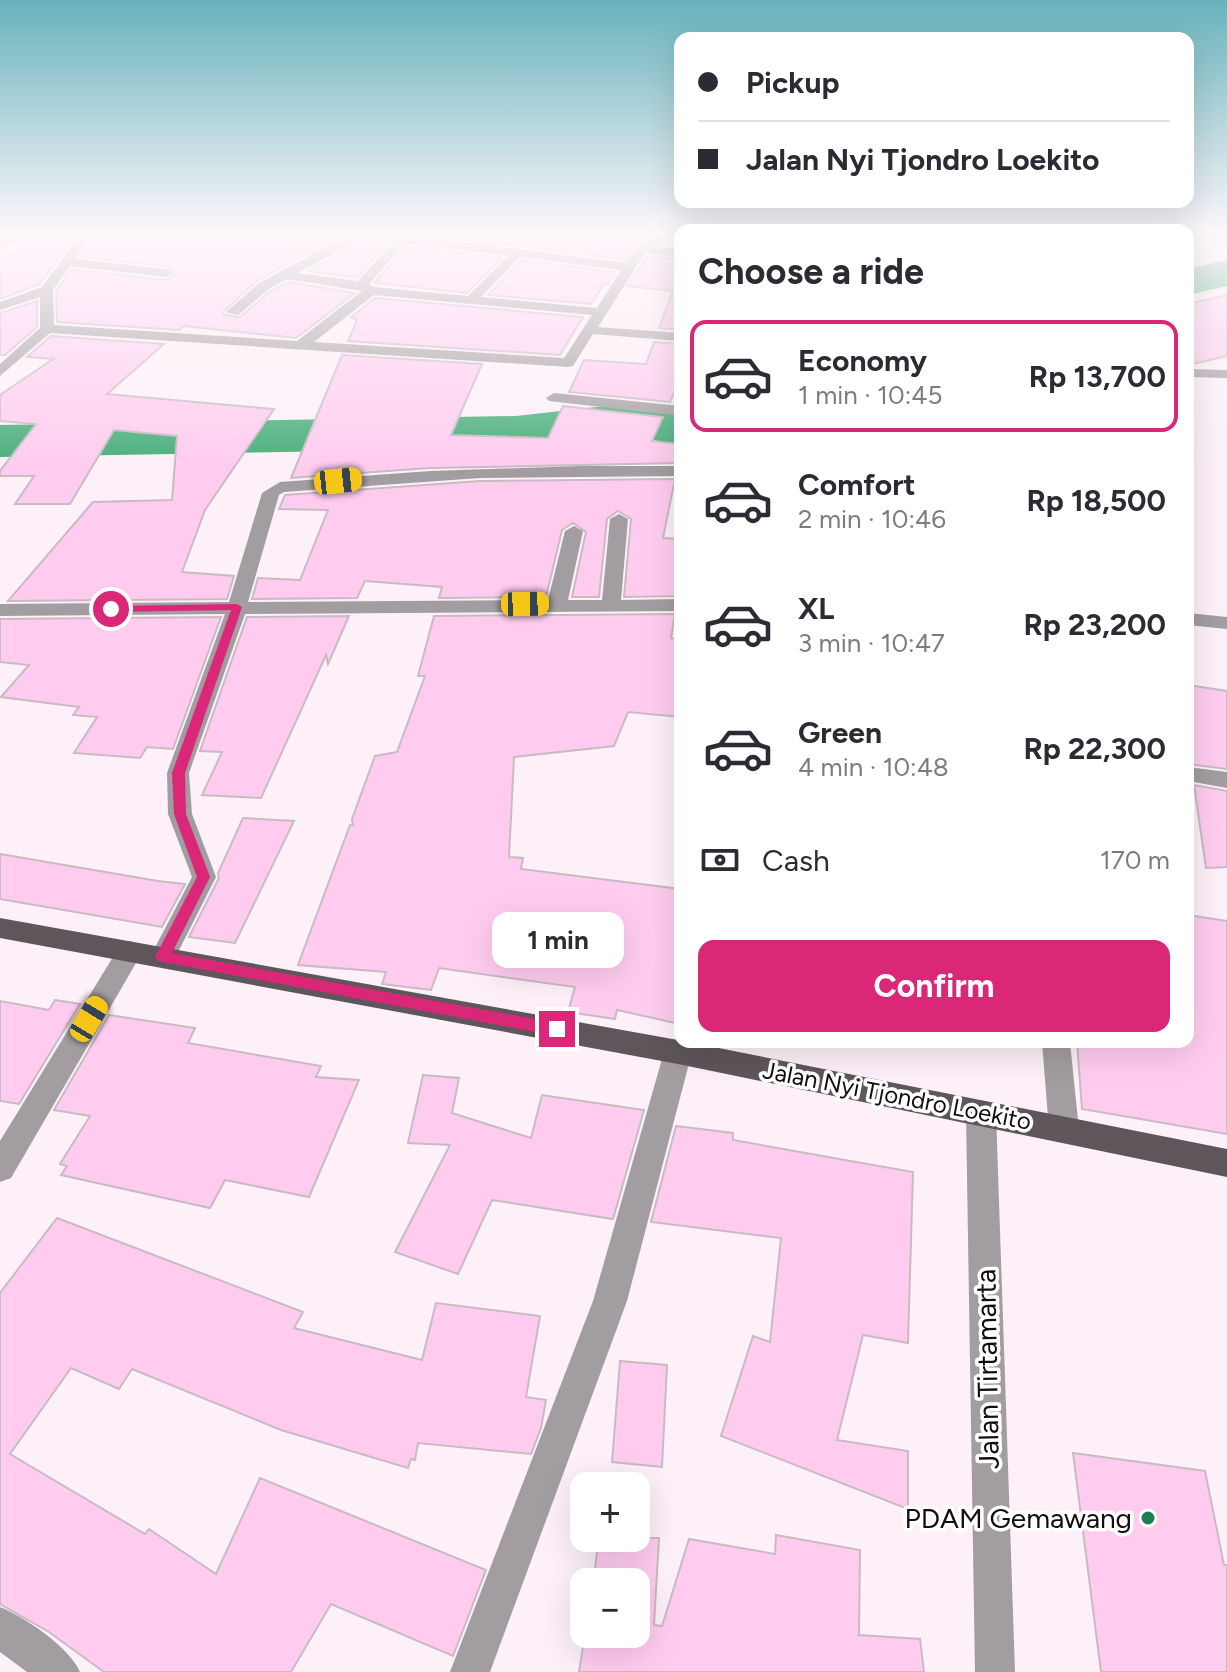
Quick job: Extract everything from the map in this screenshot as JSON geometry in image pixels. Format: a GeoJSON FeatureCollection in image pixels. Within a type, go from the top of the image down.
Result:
{"type":"FeatureCollection","features":[{"type":"Feature","properties":{"kind":"main road","name":"Jalan Nyi Tjondro Loekito"},"geometry":{"type":"LineString","coordinates":[[0,928],[678,1052],[1227,1163]]}},
{"type":"Feature","properties":{"kind":"street"},"geometry":{"type":"LineString","coordinates":[[47,312],[47,329]]}},
{"type":"Feature","properties":{"kind":"street"},"geometry":{"type":"LineString","coordinates":[[300,346],[339,312]]}},
{"type":"Feature","properties":{"kind":"street"},"geometry":{"type":"LineString","coordinates":[[0,372],[47,329],[568,363],[601,312]]}},
{"type":"Feature","properties":{"kind":"street"},"geometry":{"type":"LineString","coordinates":[[590,330],[674,337]]}},
{"type":"Feature","properties":{"kind":"street"},"geometry":{"type":"LineString","coordinates":[[1194,373],[1227,374]]}},
{"type":"Feature","properties":{"kind":"street"},"geometry":{"type":"LineString","coordinates":[[554,398],[674,410]]}},
{"type":"Feature","properties":{"kind":"street"},"geometry":{"type":"LineString","coordinates":[[163,957],[204,877],[180,814],[178,773],[237,607],[271,493],[280,487],[395,475],[674,471]]}},
{"type":"Feature","properties":{"kind":"street"},"geometry":{"type":"LineString","coordinates":[[611,605],[619,519]]}},
{"type":"Feature","properties":{"kind":"street"},"geometry":{"type":"LineString","coordinates":[[557,604],[574,531]]}},
{"type":"Feature","properties":{"kind":"street"},"geometry":{"type":"LineString","coordinates":[[0,610],[674,605]]}},
{"type":"Feature","properties":{"kind":"street"},"geometry":{"type":"LineString","coordinates":[[1194,620],[1227,623]]}},
{"type":"Feature","properties":{"kind":"street"},"geometry":{"type":"LineString","coordinates":[[1194,775],[1227,780]]}},
{"type":"Feature","properties":{"kind":"street"},"geometry":{"type":"LineString","coordinates":[[0,1168],[130,951]]}},
{"type":"Feature","properties":{"kind":"street"},"geometry":{"type":"LineString","coordinates":[[1057,1048],[1064,1130]]}},
{"type":"Feature","properties":{"kind":"street"},"geometry":{"type":"LineString","coordinates":[[470,1672],[610,1301],[678,1052]]}},
{"type":"Feature","properties":{"kind":"street","name":"Jalan Tirtamarta"},"geometry":{"type":"LineString","coordinates":[[981,1113],[995,1672]]}},
{"type":"Feature","properties":{"kind":"street"},"geometry":{"type":"LineString","coordinates":[[0,1627],[60,1672]]}},
{"type":"Feature","properties":{"kind":"building"},"geometry":{"type":"Polygon","coordinates":[[[37,312],[37,327],[5,355],[0,355],[0,313],[37,312]]]}},
{"type":"Feature","properties":{"kind":"building"},"geometry":{"type":"Polygon","coordinates":[[[57,312],[223,312],[240,317],[246,312],[330,312],[296,338],[184,326],[179,330],[57,322],[57,312]]]}},
{"type":"Feature","properties":{"kind":"building"},"geometry":{"type":"Polygon","coordinates":[[[357,312],[529,312],[583,317],[560,355],[348,341],[357,320],[351,317],[357,312]]]}},
{"type":"Feature","properties":{"kind":"building"},"geometry":{"type":"Polygon","coordinates":[[[665,312],[674,312],[674,329],[659,328],[665,312]]]}},
{"type":"Feature","properties":{"kind":"building"},"geometry":{"type":"Polygon","coordinates":[[[1194,312],[1227,312],[1227,356],[1194,364],[1194,312]]]}},
{"type":"Feature","properties":{"kind":"building"},"geometry":{"type":"Polygon","coordinates":[[[51,336],[164,344],[107,394],[274,409],[205,510],[182,572],[234,576],[227,599],[8,601],[93,502],[172,500],[177,436],[114,430],[70,504],[15,504],[34,476],[0,476],[0,471],[36,424],[0,421],[0,395],[53,359],[27,357],[51,336]]]}},
{"type":"Feature","properties":{"kind":"building"},"geometry":{"type":"Polygon","coordinates":[[[654,342],[674,344],[674,393],[670,402],[569,392],[584,360],[646,364],[654,342]]]}},
{"type":"Feature","properties":{"kind":"building"},"geometry":{"type":"Polygon","coordinates":[[[342,355],[482,364],[451,435],[548,438],[563,406],[663,417],[652,441],[674,443],[674,463],[430,468],[291,478],[342,355]]]}},
{"type":"Feature","properties":{"kind":"building"},"geometry":{"type":"Polygon","coordinates":[[[674,479],[663,538],[674,539],[674,596],[624,597],[631,519],[618,511],[607,519],[599,597],[572,597],[586,532],[573,523],[562,530],[546,597],[439,598],[442,587],[365,581],[357,598],[252,599],[258,578],[300,580],[328,510],[279,509],[285,495],[480,481],[674,479]]]}},
{"type":"Feature","properties":{"kind":"building"},"geometry":{"type":"Polygon","coordinates":[[[674,614],[671,638],[674,638],[674,716],[628,712],[614,746],[514,757],[509,857],[523,858],[521,869],[674,888],[674,1023],[617,1010],[615,1019],[568,1012],[575,987],[439,968],[431,990],[382,984],[386,972],[298,965],[350,825],[353,825],[352,819],[375,756],[397,752],[425,676],[418,676],[434,616],[674,614]]]}},
{"type":"Feature","properties":{"kind":"building"},"geometry":{"type":"Polygon","coordinates":[[[349,616],[328,664],[326,655],[261,798],[202,795],[222,752],[200,751],[247,617],[349,616]]]}},
{"type":"Feature","properties":{"kind":"building"},"geometry":{"type":"Polygon","coordinates":[[[221,617],[173,749],[147,747],[140,758],[74,753],[97,717],[73,715],[79,707],[1,697],[29,665],[0,662],[0,619],[221,617]]]}},
{"type":"Feature","properties":{"kind":"building"},"geometry":{"type":"Polygon","coordinates":[[[1194,686],[1227,691],[1227,769],[1194,765],[1194,686]]]}},
{"type":"Feature","properties":{"kind":"building"},"geometry":{"type":"Polygon","coordinates":[[[1194,785],[1227,791],[1227,867],[1206,868],[1194,785]]]}},
{"type":"Feature","properties":{"kind":"building"},"geometry":{"type":"Polygon","coordinates":[[[243,818],[294,821],[235,943],[189,937],[219,878],[218,873],[243,818]]]}},
{"type":"Feature","properties":{"kind":"building"},"geometry":{"type":"Polygon","coordinates":[[[0,854],[185,884],[162,927],[0,899],[0,854]]]}},
{"type":"Feature","properties":{"kind":"building"},"geometry":{"type":"Polygon","coordinates":[[[1194,916],[1227,921],[1227,1134],[1082,1109],[1077,1048],[1194,1048],[1194,916]]]}},
{"type":"Feature","properties":{"kind":"building"},"geometry":{"type":"Polygon","coordinates":[[[55,1000],[80,1004],[19,1104],[0,1101],[0,1001],[49,1010],[55,1000]]]}},
{"type":"Feature","properties":{"kind":"building"},"geometry":{"type":"Polygon","coordinates":[[[109,1015],[195,1028],[188,1043],[321,1066],[316,1077],[359,1080],[309,1197],[225,1180],[210,1208],[61,1175],[67,1166],[60,1164],[90,1116],[54,1110],[109,1015]]]}},
{"type":"Feature","properties":{"kind":"building"},"geometry":{"type":"Polygon","coordinates":[[[423,1075],[459,1078],[452,1113],[531,1138],[542,1095],[644,1110],[613,1219],[492,1200],[458,1274],[395,1252],[450,1145],[408,1143],[423,1075]]]}},
{"type":"Feature","properties":{"kind":"building"},"geometry":{"type":"Polygon","coordinates":[[[676,1126],[733,1133],[733,1140],[913,1172],[908,1343],[863,1335],[837,1440],[908,1451],[908,1509],[721,1436],[753,1336],[770,1342],[781,1238],[651,1222],[676,1126]]]}},
{"type":"Feature","properties":{"kind":"building"},"geometry":{"type":"Polygon","coordinates":[[[57,1218],[303,1312],[294,1328],[422,1360],[436,1303],[540,1316],[526,1397],[546,1400],[541,1428],[531,1454],[418,1443],[415,1460],[411,1459],[408,1468],[281,1430],[132,1369],[119,1389],[71,1368],[10,1454],[145,1534],[149,1529],[216,1574],[260,1478],[486,1570],[453,1656],[331,1604],[291,1672],[104,1672],[49,1632],[0,1604],[0,1293],[57,1218]]]}},
{"type":"Feature","properties":{"kind":"building"},"geometry":{"type":"Polygon","coordinates":[[[620,1361],[667,1365],[662,1467],[612,1462],[620,1361]]]}},
{"type":"Feature","properties":{"kind":"building","name":"PDAM Gemawang"},"geometry":{"type":"Polygon","coordinates":[[[1073,1453],[1205,1471],[1224,1565],[1227,1565],[1227,1672],[1101,1672],[1073,1453]]]}},
{"type":"Feature","properties":{"kind":"building"},"geometry":{"type":"Polygon","coordinates":[[[776,1535],[860,1550],[859,1635],[920,1639],[924,1672],[579,1672],[583,1648],[650,1648],[650,1568],[595,1568],[597,1552],[650,1552],[650,1538],[659,1538],[654,1625],[662,1626],[689,1539],[775,1554],[776,1535]]]}},
{"type":"Feature","properties":{"kind":"waterway"},"geometry":{"type":"LineString","coordinates":[[0,441],[516,432],[640,418],[674,430]]}},
{"type":"Feature","properties":{"kind":"place","name":"PDAM Gemawang"},"geometry":{"type":"Point","coordinates":[1148,1518]}},
{"type":"Feature","properties":{"kind":"route"},"geometry":{"type":"LineString","coordinates":[[111,609],[237,607],[223,654],[178,773],[180,814],[204,877],[163,957],[557,1029]]}}]}
